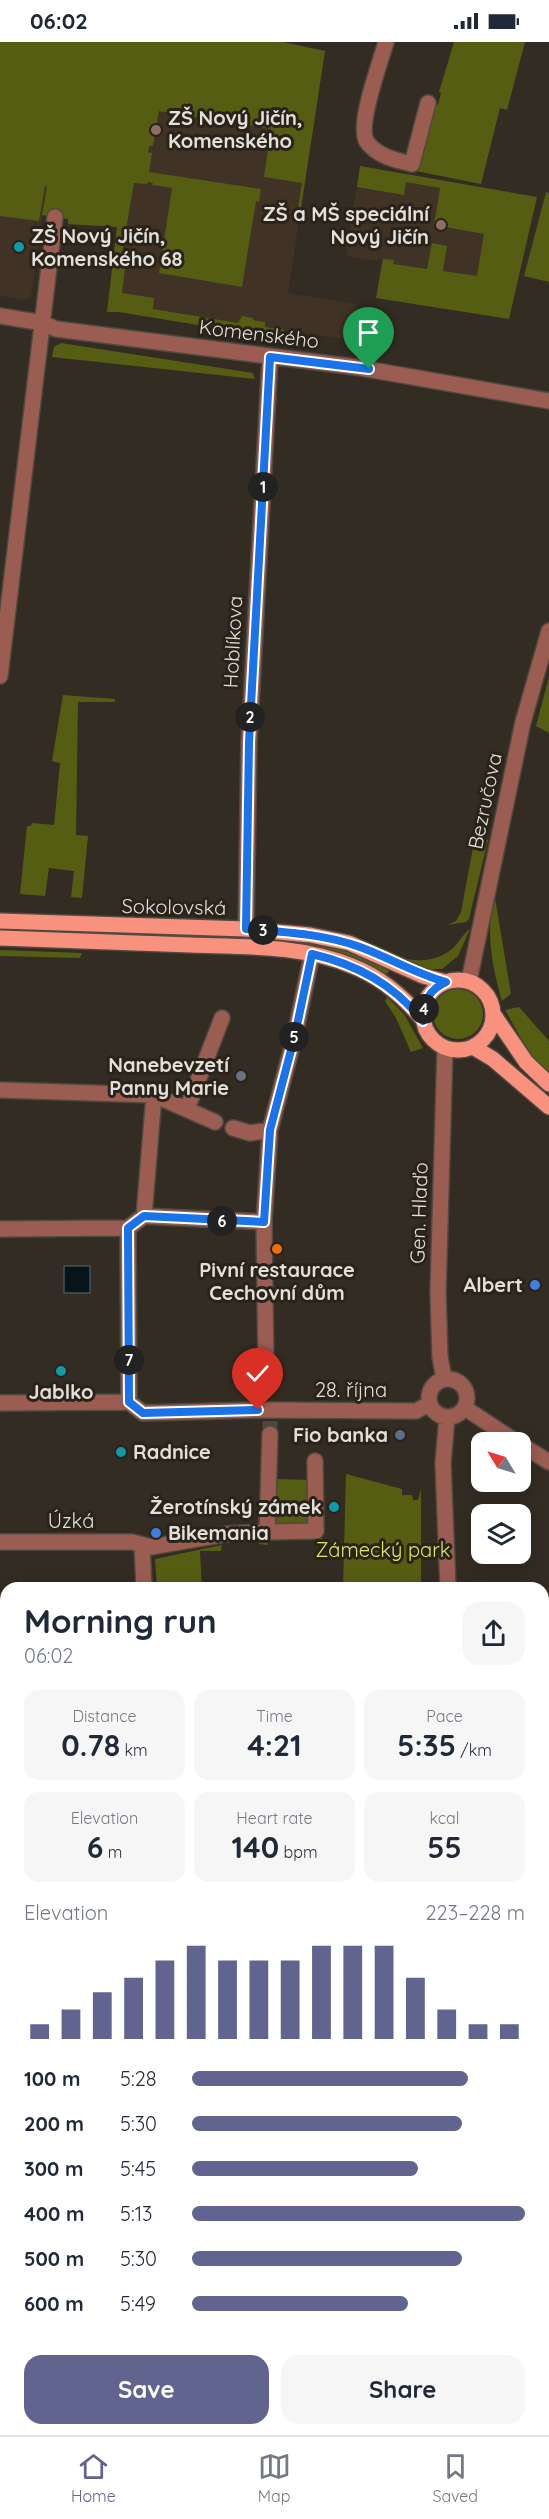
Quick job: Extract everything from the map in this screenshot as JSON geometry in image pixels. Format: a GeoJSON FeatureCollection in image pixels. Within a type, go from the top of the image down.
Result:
{"type":"FeatureCollection","features":[{"type":"Feature","properties":{"kind":"main road","name":"Sokolovská"},"geometry":{"type":"LineString","coordinates":[[0,921],[284,932],[334,939],[377,954],[423,976],[446,982]]}},
{"type":"Feature","properties":{"kind":"main road","name":"Sokolovská"},"geometry":{"type":"LineString","coordinates":[[0,938],[244,947],[312,954],[351,965],[370,974],[407,1001],[423,1021]]}},
{"type":"Feature","properties":{"kind":"main road"},"geometry":{"type":"LineString","coordinates":[[494,1015],[486,1036],[473,1047],[456,1050],[445,1048],[429,1035],[423,1021],[424,1005],[429,996],[446,982],[469,981],[487,994],[494,1015],[526,1062],[549,1084]]}},
{"type":"Feature","properties":{"kind":"main road"},"geometry":{"type":"LineString","coordinates":[[473,1047],[493,1059],[549,1107]]}},
{"type":"Feature","properties":{"kind":"street"},"geometry":{"type":"LineString","coordinates":[[386,42],[366,112],[363,131],[368,143],[384,156],[412,164],[428,103]]}},
{"type":"Feature","properties":{"kind":"street"},"geometry":{"type":"LineString","coordinates":[[0,676],[55,217]]}},
{"type":"Feature","properties":{"kind":"street","name":"Komenského"},"geometry":{"type":"LineString","coordinates":[[0,316],[43,323],[56,328],[355,367],[549,401]]}},
{"type":"Feature","properties":{"kind":"street","name":"Hoblíkova"},"geometry":{"type":"LineString","coordinates":[[246,929],[249,742],[270,357]]}},
{"type":"Feature","properties":{"kind":"street","name":"Bezručova"},"geometry":{"type":"LineString","coordinates":[[469,981],[523,722],[549,631]]}},
{"type":"Feature","properties":{"kind":"street"},"geometry":{"type":"LineString","coordinates":[[266,1367],[264,1222],[270,1130],[295,1035],[312,954]]}},
{"type":"Feature","properties":{"kind":"street"},"geometry":{"type":"LineString","coordinates":[[187,1109],[222,1018]]}},
{"type":"Feature","properties":{"kind":"street","name":"Gen. Hlaďo"},"geometry":{"type":"LineString","coordinates":[[444,1379],[440,1358],[438,1292],[445,1048]]}},
{"type":"Feature","properties":{"kind":"street"},"geometry":{"type":"LineString","coordinates":[[0,1090],[154,1095],[215,1122]]}},
{"type":"Feature","properties":{"kind":"street"},"geometry":{"type":"LineString","coordinates":[[144,1216],[154,1095]]}},
{"type":"Feature","properties":{"kind":"street"},"geometry":{"type":"LineString","coordinates":[[233,1128],[250,1133],[270,1130]]}},
{"type":"Feature","properties":{"kind":"street"},"geometry":{"type":"LineString","coordinates":[[0,1229],[128,1228],[144,1216],[264,1222]]}},
{"type":"Feature","properties":{"kind":"street"},"geometry":{"type":"LineString","coordinates":[[0,1402],[129,1402],[128,1228]]}},
{"type":"Feature","properties":{"kind":"street"},"geometry":{"type":"LineString","coordinates":[[444,1379],[456,1380],[462,1384],[467,1395],[465,1408],[454,1416],[447,1417],[436,1413],[429,1404],[431,1388],[444,1379]]}},
{"type":"Feature","properties":{"kind":"street","name":"28. října"},"geometry":{"type":"LineString","coordinates":[[129,1402],[143,1413],[270,1422],[416,1411],[429,1404]]}},
{"type":"Feature","properties":{"kind":"street"},"geometry":{"type":"LineString","coordinates":[[465,1408],[502,1432]]}},
{"type":"Feature","properties":{"kind":"street"},"geometry":{"type":"LineString","coordinates":[[447,1417],[443,1463],[448,1582]]}},
{"type":"Feature","properties":{"kind":"street"},"geometry":{"type":"LineString","coordinates":[[267,1532],[270,1422]]}},
{"type":"Feature","properties":{"kind":"street"},"geometry":{"type":"LineString","coordinates":[[531,1451],[549,1462]]}},
{"type":"Feature","properties":{"kind":"street"},"geometry":{"type":"LineString","coordinates":[[144,1582],[142,1545],[151,1547],[226,1534],[316,1531],[315,1461]]}},
{"type":"Feature","properties":{"kind":"street","name":"Úzká"},"geometry":{"type":"LineString","coordinates":[[0,1542],[132,1542],[142,1545]]}},
{"type":"Feature","properties":{"kind":"shaded area","name":"ZŠ Nový Jičín, Komenského"},"geometry":{"type":"Polygon","coordinates":[[[0,42],[283,42],[325,51],[288,293],[356,304],[350,340],[285,330],[284,339],[119,312],[107,312],[117,227],[68,224],[68,219],[43,215],[31,297],[27,300],[0,296],[0,42]]]}},
{"type":"Feature","properties":{"kind":"shaded area","name":"ZŠ a MŠ speciální Nový Jičín"},"geometry":{"type":"Polygon","coordinates":[[[360,166],[537,197],[509,319],[376,298],[382,259],[378,258],[377,261],[346,256],[360,166]]]}},
{"type":"Feature","properties":{"kind":"shaded area"},"geometry":{"type":"Polygon","coordinates":[[[64,1266],[90,1266],[90,1293],[64,1293],[64,1266]]]}},
{"type":"Feature","properties":{"kind":"green space","name":"ZŠ Nový Jičín, Komenského"},"geometry":{"type":"Polygon","coordinates":[[[0,42],[283,42],[325,51],[301,208],[298,208],[302,183],[264,177],[271,129],[159,111],[153,146],[149,146],[148,152],[152,153],[149,172],[261,189],[259,202],[256,201],[242,287],[159,273],[172,188],[152,185],[153,183],[148,182],[147,184],[134,183],[124,240],[119,241],[124,242],[120,267],[125,268],[122,293],[154,298],[153,309],[238,323],[242,316],[253,318],[253,320],[265,322],[265,327],[285,330],[284,339],[119,312],[107,312],[117,227],[68,224],[68,219],[42,215],[47,187],[45,186],[39,221],[0,216],[0,42]]]}},
{"type":"Feature","properties":{"kind":"green space"},"geometry":{"type":"Polygon","coordinates":[[[454,42],[525,42],[507,110],[500,108],[481,184],[416,171],[433,104],[438,105],[441,93],[439,92],[454,42]]]}},
{"type":"Feature","properties":{"kind":"green space","name":"ZŠ a MŠ speciální Nový Jičín"},"geometry":{"type":"Polygon","coordinates":[[[360,166],[537,197],[509,319],[376,298],[383,259],[394,260],[393,264],[427,269],[432,243],[447,246],[443,271],[477,276],[484,234],[434,225],[440,188],[406,182],[404,195],[357,187],[360,166]]]}},
{"type":"Feature","properties":{"kind":"green space"},"geometry":{"type":"Polygon","coordinates":[[[546,192],[549,193],[549,282],[524,276],[546,192]]]}},
{"type":"Feature","properties":{"kind":"green space"},"geometry":{"type":"Polygon","coordinates":[[[61,343],[253,373],[255,379],[52,357],[54,347],[61,343]]]}},
{"type":"Feature","properties":{"kind":"green space"},"geometry":{"type":"Polygon","coordinates":[[[549,677],[549,733],[536,726],[549,677]]]}},
{"type":"Feature","properties":{"kind":"green space"},"geometry":{"type":"Polygon","coordinates":[[[63,695],[115,699],[115,702],[78,702],[76,835],[88,836],[82,898],[71,897],[74,871],[49,868],[45,896],[20,894],[27,826],[31,826],[32,823],[54,825],[60,763],[52,761],[63,695]]]}},
{"type":"Feature","properties":{"kind":"green space"},"geometry":{"type":"Polygon","coordinates":[[[475,837],[488,840],[469,919],[466,922],[447,925],[456,921],[461,912],[475,837]]]}},
{"type":"Feature","properties":{"kind":"green space"},"geometry":{"type":"Polygon","coordinates":[[[494,892],[511,994],[502,1001],[491,947],[490,920],[494,892]]]}},
{"type":"Feature","properties":{"kind":"green space"},"geometry":{"type":"Polygon","coordinates":[[[470,929],[458,956],[442,969],[425,969],[397,956],[412,960],[433,959],[447,953],[470,929]]]}},
{"type":"Feature","properties":{"kind":"green space"},"geometry":{"type":"Polygon","coordinates":[[[288,941],[332,946],[391,968],[385,977],[338,955],[288,944],[288,941]]]}},
{"type":"Feature","properties":{"kind":"green space"},"geometry":{"type":"Polygon","coordinates":[[[0,950],[82,953],[80,958],[0,956],[0,950]]]}},
{"type":"Feature","properties":{"kind":"green space"},"geometry":{"type":"Polygon","coordinates":[[[458,989],[467,991],[478,1000],[483,1014],[481,1023],[472,1034],[458,1039],[449,1037],[438,1028],[433,1014],[435,1005],[444,994],[458,989]]]}},
{"type":"Feature","properties":{"kind":"green space"},"geometry":{"type":"Polygon","coordinates":[[[387,997],[404,1014],[423,1048],[411,1052],[396,1018],[385,1001],[387,997]]]}},
{"type":"Feature","properties":{"kind":"green space"},"geometry":{"type":"Polygon","coordinates":[[[519,1007],[549,1041],[549,1076],[532,1058],[505,1010],[519,1007]]]}},
{"type":"Feature","properties":{"kind":"green space"},"geometry":{"type":"Polygon","coordinates":[[[276,1434],[277,1479],[307,1480],[307,1461],[324,1461],[322,1539],[268,1539],[268,1545],[259,1544],[276,1434]]]}},
{"type":"Feature","properties":{"kind":"green space","name":"Zámecký park"},"geometry":{"type":"Polygon","coordinates":[[[346,1474],[402,1489],[402,1495],[412,1495],[413,1500],[418,1500],[421,1489],[421,1582],[343,1582],[346,1474]]]}},
{"type":"Feature","properties":{"kind":"green space"},"geometry":{"type":"Polygon","coordinates":[[[222,1545],[221,1551],[200,1551],[202,1582],[157,1582],[155,1559],[222,1545]]]}},
{"type":"Feature","properties":{"kind":"tunnel"},"geometry":{"type":"LineString","coordinates":[[270,1421],[270,1434]]}},
{"type":"Feature","properties":{"kind":"place","name":"ZŠ Nový Jičín, Komenského"},"geometry":{"type":"Point","coordinates":[156,130]}},
{"type":"Feature","properties":{"kind":"place","name":"ZŠ a MŠ speciální Nový Jičín"},"geometry":{"type":"Point","coordinates":[441,225]}},
{"type":"Feature","properties":{"kind":"place","name":"ZŠ Nový Jičín, Komenského 68"},"geometry":{"type":"Point","coordinates":[19,247]}},
{"type":"Feature","properties":{"kind":"place","name":"Nanebevzetí Panny Marie"},"geometry":{"type":"Point","coordinates":[241,1076]}},
{"type":"Feature","properties":{"kind":"place","name":"Pivní restaurace Cechovní dům"},"geometry":{"type":"Point","coordinates":[277,1249]}},
{"type":"Feature","properties":{"kind":"place","name":"Albert"},"geometry":{"type":"Point","coordinates":[535,1285]}},
{"type":"Feature","properties":{"kind":"place","name":"Jablko"},"geometry":{"type":"Point","coordinates":[61,1371]}},
{"type":"Feature","properties":{"kind":"place","name":"Fio banka"},"geometry":{"type":"Point","coordinates":[400,1435]}},
{"type":"Feature","properties":{"kind":"place","name":"Radnice"},"geometry":{"type":"Point","coordinates":[121,1452]}},
{"type":"Feature","properties":{"kind":"place","name":"Žerotínský zámek"},"geometry":{"type":"Point","coordinates":[334,1507]}},
{"type":"Feature","properties":{"kind":"place","name":"Bikemania"},"geometry":{"type":"Point","coordinates":[156,1533]}},
{"type":"Feature","properties":{"kind":"route"},"geometry":{"type":"LineString","coordinates":[[258,1410],[143,1413],[129,1402],[128,1228],[144,1216],[264,1222],[270,1130],[295,1035],[312,954],[332,958],[370,974],[407,1001],[423,1021],[424,1005],[429,996],[436,987],[446,982],[423,976],[377,954],[334,939],[246,929],[249,742],[270,357],[369,369]]}}]}
